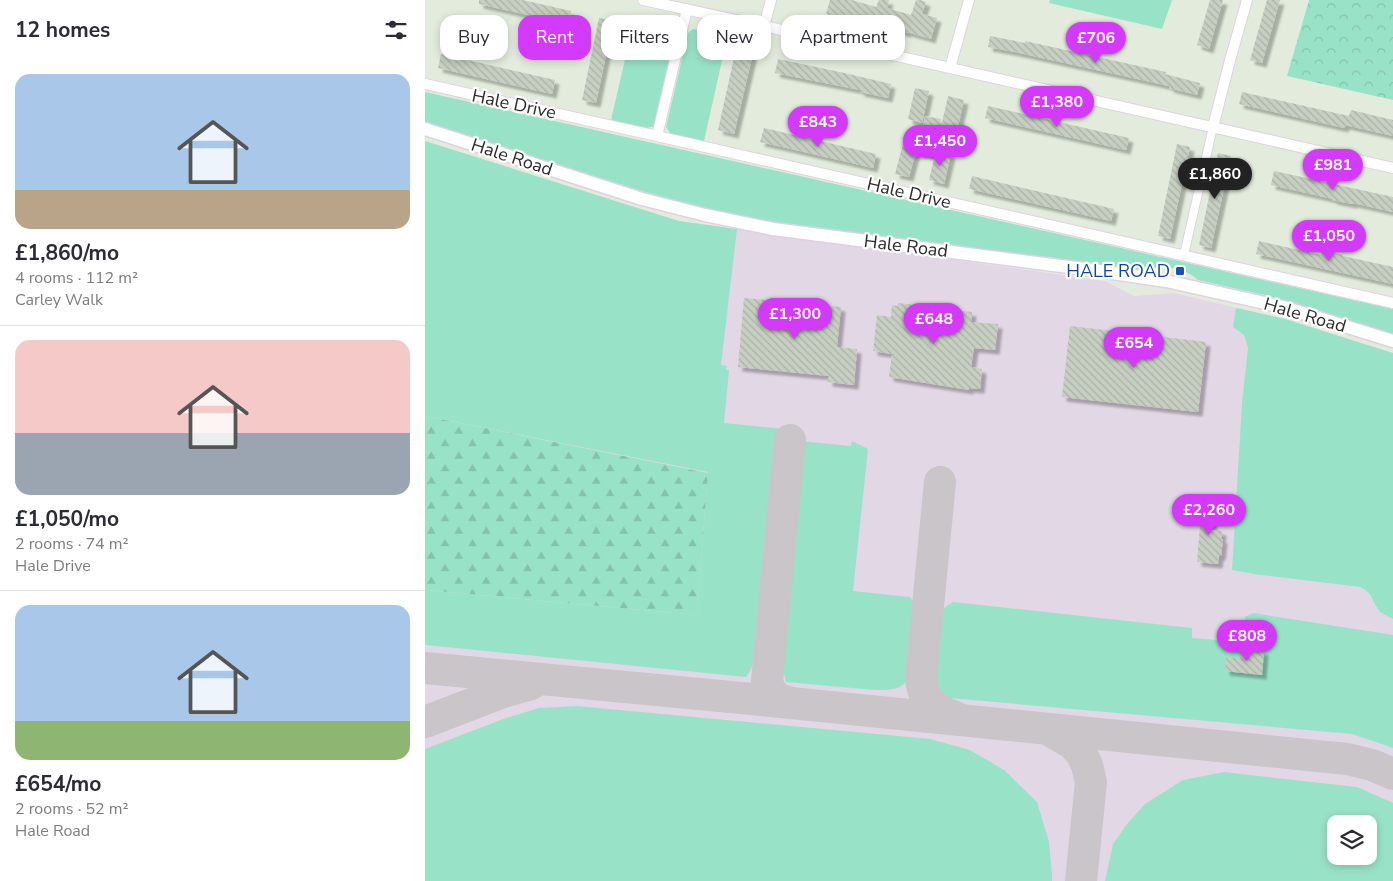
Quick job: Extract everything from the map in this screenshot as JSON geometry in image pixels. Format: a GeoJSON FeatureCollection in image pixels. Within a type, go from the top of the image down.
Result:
{"type":"FeatureCollection","features":[{"type":"Feature","properties":{"kind":"street"},"geometry":{"type":"LineString","coordinates":[[643,0],[714,15]]}},
{"type":"Feature","properties":{"kind":"street"},"geometry":{"type":"LineString","coordinates":[[767,15],[771,0]]}},
{"type":"Feature","properties":{"kind":"street"},"geometry":{"type":"LineString","coordinates":[[950,68],[969,0]]}},
{"type":"Feature","properties":{"kind":"street"},"geometry":{"type":"LineString","coordinates":[[1184,255],[1213,127],[1247,0]]}},
{"type":"Feature","properties":{"kind":"street"},"geometry":{"type":"LineString","coordinates":[[657,136],[687,9]]}},
{"type":"Feature","properties":{"kind":"street"},"geometry":{"type":"LineString","coordinates":[[771,28],[1393,168]]}},
{"type":"Feature","properties":{"kind":"street","name":"Hale Drive"},"geometry":{"type":"LineString","coordinates":[[425,84],[1393,303]]}},
{"type":"Feature","properties":{"kind":"street","name":"Hale Road"},"geometry":{"type":"LineString","coordinates":[[425,128],[642,199],[705,215],[773,229],[1074,267],[1166,281],[1283,307],[1393,341]]}},
{"type":"Feature","properties":{"kind":"shaded area"},"geometry":{"type":"Polygon","coordinates":[[[425,141],[679,221],[1105,281],[1134,296],[1174,293],[1285,319],[1393,353],[1393,881],[425,881],[425,141]]]}},
{"type":"Feature","properties":{"kind":"green space"},"geometry":{"type":"Polygon","coordinates":[[[1050,0],[1172,0],[1162,29],[1049,3],[1050,0]]]}},
{"type":"Feature","properties":{"kind":"green space"},"geometry":{"type":"Polygon","coordinates":[[[1309,0],[1393,0],[1393,100],[1287,76],[1309,0]]]}},
{"type":"Feature","properties":{"kind":"green space"},"geometry":{"type":"Polygon","coordinates":[[[693,29],[697,30],[697,60],[722,60],[704,141],[671,134],[666,127],[682,60],[687,60],[688,33],[693,29]]]}},
{"type":"Feature","properties":{"kind":"green space"},"geometry":{"type":"Polygon","coordinates":[[[625,60],[669,60],[655,126],[647,128],[611,120],[625,60]]]}},
{"type":"Feature","properties":{"kind":"green space"},"geometry":{"type":"Polygon","coordinates":[[[425,92],[1393,309],[1393,335],[1264,295],[1198,280],[1183,271],[1175,269],[1159,267],[1133,270],[770,223],[699,208],[425,124],[425,92]]]}},
{"type":"Feature","properties":{"kind":"green space"},"geometry":{"type":"Polygon","coordinates":[[[425,141],[679,221],[737,229],[721,365],[727,366],[726,370],[729,370],[724,423],[783,429],[763,619],[752,668],[746,677],[425,645],[425,590],[697,615],[708,472],[425,416],[425,141]]]}},
{"type":"Feature","properties":{"kind":"green space"},"geometry":{"type":"Polygon","coordinates":[[[1236,308],[1285,319],[1393,353],[1393,619],[1383,614],[1376,606],[1370,594],[1360,587],[1232,570],[1242,403],[1248,348],[1244,335],[1233,327],[1236,308]]]}},
{"type":"Feature","properties":{"kind":"green space"},"geometry":{"type":"Polygon","coordinates":[[[425,416],[708,473],[697,615],[425,590],[425,416]]]}},
{"type":"Feature","properties":{"kind":"green space"},"geometry":{"type":"Polygon","coordinates":[[[800,441],[851,446],[852,441],[868,449],[853,591],[910,597],[915,604],[916,627],[913,661],[907,679],[904,684],[897,688],[874,690],[786,682],[781,660],[780,633],[800,441]]]}},
{"type":"Feature","properties":{"kind":"green space"},"geometry":{"type":"Polygon","coordinates":[[[953,602],[1192,628],[1192,638],[1242,642],[1245,617],[1253,613],[1393,635],[1393,748],[1352,734],[950,698],[933,681],[931,657],[937,618],[943,608],[953,602]]]}},
{"type":"Feature","properties":{"kind":"green space"},"geometry":{"type":"Polygon","coordinates":[[[577,706],[930,739],[970,750],[1004,770],[1037,802],[1049,842],[1052,881],[425,881],[425,749],[506,718],[539,708],[577,706]]]}},
{"type":"Feature","properties":{"kind":"green space"},"geometry":{"type":"Polygon","coordinates":[[[1224,772],[1357,787],[1393,803],[1393,881],[1105,881],[1113,844],[1127,824],[1145,804],[1183,780],[1224,772]]]}},
{"type":"Feature","properties":{"kind":"building"},"geometry":{"type":"Polygon","coordinates":[[[479,0],[523,0],[571,11],[570,15],[528,15],[479,4],[479,0]]]}},
{"type":"Feature","properties":{"kind":"building"},"geometry":{"type":"Polygon","coordinates":[[[830,0],[852,0],[876,7],[879,0],[889,0],[887,8],[911,15],[916,0],[920,0],[926,2],[922,14],[937,18],[931,39],[905,33],[905,15],[826,14],[830,0]]]}},
{"type":"Feature","properties":{"kind":"building"},"geometry":{"type":"Polygon","coordinates":[[[1210,0],[1223,0],[1209,49],[1197,45],[1210,0]]]}},
{"type":"Feature","properties":{"kind":"building"},"geometry":{"type":"Polygon","coordinates":[[[1267,0],[1280,0],[1262,63],[1250,60],[1267,0]]]}},
{"type":"Feature","properties":{"kind":"building"},"geometry":{"type":"Polygon","coordinates":[[[599,18],[601,18],[601,60],[605,60],[596,103],[582,100],[599,18]]]}},
{"type":"Feature","properties":{"kind":"building"},"geometry":{"type":"Polygon","coordinates":[[[990,36],[1025,43],[1025,41],[1166,72],[1165,74],[1200,83],[1197,95],[1169,88],[1169,86],[988,47],[990,36]]]}},
{"type":"Feature","properties":{"kind":"building"},"geometry":{"type":"Polygon","coordinates":[[[440,59],[467,60],[555,80],[552,94],[438,68],[440,59]]]}},
{"type":"Feature","properties":{"kind":"building"},"geometry":{"type":"Polygon","coordinates":[[[778,59],[891,84],[888,98],[860,92],[860,90],[775,73],[778,59]]]}},
{"type":"Feature","properties":{"kind":"building"},"geometry":{"type":"Polygon","coordinates":[[[734,60],[751,60],[734,134],[718,130],[734,60]]]}},
{"type":"Feature","properties":{"kind":"building"},"geometry":{"type":"Polygon","coordinates":[[[915,88],[929,91],[922,123],[908,119],[915,88]]]}},
{"type":"Feature","properties":{"kind":"building"},"geometry":{"type":"Polygon","coordinates":[[[1242,92],[1349,116],[1351,110],[1393,120],[1393,136],[1345,125],[1344,128],[1239,104],[1242,92]]]}},
{"type":"Feature","properties":{"kind":"building"},"geometry":{"type":"Polygon","coordinates":[[[948,96],[964,100],[957,131],[941,127],[948,96]]]}},
{"type":"Feature","properties":{"kind":"building"},"geometry":{"type":"Polygon","coordinates":[[[988,106],[1129,138],[1126,150],[985,118],[988,106]]]}},
{"type":"Feature","properties":{"kind":"building"},"geometry":{"type":"Polygon","coordinates":[[[925,116],[941,119],[933,156],[918,153],[925,116]]]}},
{"type":"Feature","properties":{"kind":"building"},"geometry":{"type":"Polygon","coordinates":[[[764,128],[876,154],[873,168],[760,142],[764,128]]]}},
{"type":"Feature","properties":{"kind":"building"},"geometry":{"type":"Polygon","coordinates":[[[903,144],[917,147],[909,177],[895,174],[903,144]]]}},
{"type":"Feature","properties":{"kind":"building"},"geometry":{"type":"Polygon","coordinates":[[[1177,144],[1190,147],[1170,239],[1158,236],[1177,144]]]}},
{"type":"Feature","properties":{"kind":"building"},"geometry":{"type":"Polygon","coordinates":[[[936,150],[951,154],[944,184],[929,180],[936,150]]]}},
{"type":"Feature","properties":{"kind":"building"},"geometry":{"type":"Polygon","coordinates":[[[1218,153],[1231,156],[1211,248],[1199,245],[1218,153]]]}},
{"type":"Feature","properties":{"kind":"building"},"geometry":{"type":"Polygon","coordinates":[[[1274,171],[1393,197],[1393,212],[1271,185],[1274,171]]]}},
{"type":"Feature","properties":{"kind":"building"},"geometry":{"type":"Polygon","coordinates":[[[972,176],[1114,209],[1111,221],[969,189],[972,176]]]}},
{"type":"Feature","properties":{"kind":"building"},"geometry":{"type":"Polygon","coordinates":[[[1259,241],[1321,255],[1322,251],[1343,255],[1393,267],[1393,284],[1256,254],[1259,241]]]}},
{"type":"Feature","properties":{"kind":"building"},"geometry":{"type":"Polygon","coordinates":[[[744,298],[841,307],[837,347],[857,349],[854,385],[828,382],[829,376],[738,367],[744,298]]]}},
{"type":"Feature","properties":{"kind":"building"},"geometry":{"type":"Polygon","coordinates":[[[898,303],[972,312],[971,322],[998,324],[995,350],[974,348],[971,367],[982,369],[980,389],[969,388],[969,390],[889,377],[892,354],[873,351],[877,315],[891,317],[892,305],[897,306],[898,303]]]}},
{"type":"Feature","properties":{"kind":"building"},"geometry":{"type":"Polygon","coordinates":[[[1070,326],[1206,342],[1198,412],[1062,397],[1070,326]]]}},
{"type":"Feature","properties":{"kind":"building"},"geometry":{"type":"Polygon","coordinates":[[[1202,500],[1215,501],[1212,530],[1222,531],[1221,539],[1223,539],[1218,564],[1197,562],[1202,500]]]}},
{"type":"Feature","properties":{"kind":"building"},"geometry":{"type":"Polygon","coordinates":[[[1241,648],[1264,651],[1262,675],[1225,671],[1226,657],[1240,659],[1241,648]]]}},
{"type":"Feature","properties":{"kind":"taxiway"},"geometry":{"type":"LineString","coordinates":[[790,440],[767,681],[773,694],[783,701],[793,703]]}},
{"type":"Feature","properties":{"kind":"taxiway"},"geometry":{"type":"LineString","coordinates":[[940,482],[921,678],[924,692],[931,703],[945,713],[960,719]]}},
{"type":"Feature","properties":{"kind":"taxiway"},"geometry":{"type":"LineString","coordinates":[[425,668],[1347,759],[1372,765],[1393,774]]}},
{"type":"Feature","properties":{"kind":"taxiway"},"geometry":{"type":"LineString","coordinates":[[425,722],[503,692],[531,684]]}},
{"type":"Feature","properties":{"kind":"taxiway"},"geometry":{"type":"LineString","coordinates":[[1049,730],[1073,744],[1081,753],[1087,765],[1091,782],[1081,881]]}},
{"type":"Feature","properties":{"kind":"place","name":"HALE ROAD"},"geometry":{"type":"Point","coordinates":[1180,271]}}]}
